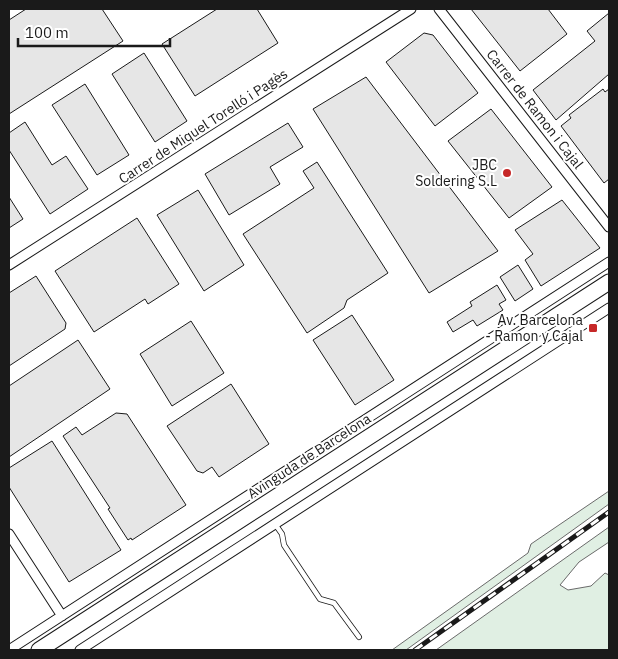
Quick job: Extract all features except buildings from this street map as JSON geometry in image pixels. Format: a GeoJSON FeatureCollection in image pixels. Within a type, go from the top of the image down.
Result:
{"type":"FeatureCollection","features":[{"type":"Feature","properties":{"kind":"main road","name":"Avinguda de Barcelona"},"geometry":{"type":"LineString","coordinates":[[39,650],[609,282]]}},
{"type":"Feature","properties":{"kind":"street","name":"Carrer de Miquel Torelló i Pagès"},"geometry":{"type":"LineString","coordinates":[[9,266],[411,9]]}},
{"type":"Feature","properties":{"kind":"street","name":"Carrer de Ramon i Cajal"},"geometry":{"type":"LineString","coordinates":[[439,9],[609,227]]}},
{"type":"Feature","properties":{"kind":"street","name":"Avinguda de Barcelona"},"geometry":{"type":"LineString","coordinates":[[9,650],[609,262]]}},
{"type":"Feature","properties":{"kind":"street"},"geometry":{"type":"LineString","coordinates":[[83,650],[609,308]]}},
{"type":"Feature","properties":{"kind":"street"},"geometry":{"type":"LineString","coordinates":[[9,534],[62,616]]}},
{"type":"Feature","properties":{"kind":"lane"},"geometry":{"type":"LineString","coordinates":[[275,524],[282,534],[284,545],[320,599],[334,603],[359,636]]}},
{"type":"Feature","properties":{"kind":"green space"},"geometry":{"type":"Polygon","coordinates":[[[609,491],[609,504],[406,650],[392,650],[528,553],[531,544],[609,491]]]}},
{"type":"Feature","properties":{"kind":"green space"},"geometry":{"type":"Polygon","coordinates":[[[609,527],[609,542],[579,562],[560,585],[568,590],[591,586],[605,573],[609,575],[609,650],[436,650],[609,527]]]}},
{"type":"Feature","properties":{"kind":"railway"},"geometry":{"type":"LineString","coordinates":[[415,650],[609,512]]}},
{"type":"Feature","properties":{"kind":"place","name":"JBC Soldering S.L"},"geometry":{"type":"Point","coordinates":[507,173]}},
{"type":"Feature","properties":{"kind":"place","name":"Av. Barcelona - Ramon y Cajal"},"geometry":{"type":"Point","coordinates":[593,328]}}]}
